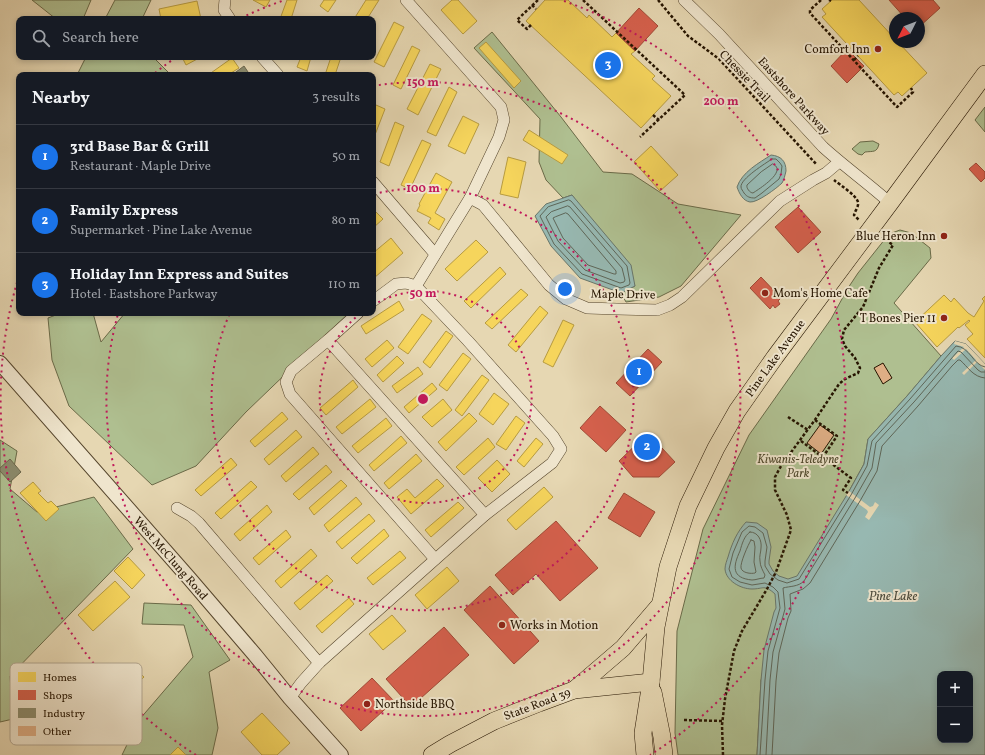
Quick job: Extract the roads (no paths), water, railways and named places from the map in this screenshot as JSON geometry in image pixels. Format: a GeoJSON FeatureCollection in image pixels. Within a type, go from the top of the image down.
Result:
{"type":"FeatureCollection","features":[{"type":"Feature","properties":{"kind":"main road","name":"Pine Lake Avenue"},"geometry":{"type":"LineString","coordinates":[[645,755],[642,733],[650,682],[656,627],[668,567],[688,506],[719,442],[737,411],[775,357],[985,74]]}},
{"type":"Feature","properties":{"kind":"main road"},"geometry":{"type":"LineString","coordinates":[[574,690],[623,648],[660,604]]}},
{"type":"Feature","properties":{"kind":"main road","name":"Pine Lake Avenue"},"geometry":{"type":"LineString","coordinates":[[650,682],[662,737],[664,755]]}},
{"type":"Feature","properties":{"kind":"main road","name":"State Road 39"},"geometry":{"type":"LineString","coordinates":[[432,755],[494,721],[574,690],[650,682]]}},
{"type":"Feature","properties":{"kind":"street"},"geometry":{"type":"LineString","coordinates":[[225,0],[224,10],[228,16]]}},
{"type":"Feature","properties":{"kind":"street"},"geometry":{"type":"LineString","coordinates":[[406,0],[501,108],[504,120],[499,137],[470,198],[416,286]]}},
{"type":"Feature","properties":{"kind":"street","name":"Eastshore Parkway"},"geometry":{"type":"LineString","coordinates":[[684,0],[719,34],[823,147],[839,162],[890,203]]}},
{"type":"Feature","properties":{"kind":"street"},"geometry":{"type":"LineString","coordinates":[[265,60],[275,72]]}},
{"type":"Feature","properties":{"kind":"street","name":"Maple Drive"},"geometry":{"type":"LineString","coordinates":[[470,198],[484,205],[549,285],[566,299],[588,308],[656,310],[670,305],[682,297],[780,201],[826,173],[839,162]]}},
{"type":"Feature","properties":{"kind":"street"},"geometry":{"type":"LineString","coordinates":[[376,185],[435,254]]}},
{"type":"Feature","properties":{"kind":"street"},"geometry":{"type":"LineString","coordinates":[[290,698],[319,663],[485,515],[552,464],[560,449],[553,436],[468,341],[416,286],[406,283],[396,284],[376,299]]}},
{"type":"Feature","properties":{"kind":"street"},"geometry":{"type":"LineString","coordinates":[[355,316],[291,371],[286,382],[290,394],[435,559]]}},
{"type":"Feature","properties":{"kind":"street"},"geometry":{"type":"LineString","coordinates":[[328,340],[485,515]]}},
{"type":"Feature","properties":{"kind":"street","name":"West McClung Road"},"geometry":{"type":"LineString","coordinates":[[0,363],[189,578],[290,698],[341,755]]}},
{"type":"Feature","properties":{"kind":"street"},"geometry":{"type":"LineString","coordinates":[[177,508],[191,516],[199,523],[319,663]]}},
{"type":"Feature","properties":{"kind":"water"},"geometry":{"type":"Polygon","coordinates":[[[771,155],[780,158],[785,164],[786,171],[783,182],[762,198],[753,202],[745,200],[737,187],[739,182],[751,168],[771,155]]]}},
{"type":"Feature","properties":{"kind":"water"},"geometry":{"type":"Polygon","coordinates":[[[572,195],[631,265],[635,286],[621,293],[580,278],[551,246],[535,216],[546,204],[572,195]]]}},
{"type":"Feature","properties":{"kind":"water","name":"Pine Lake"},"geometry":{"type":"Polygon","coordinates":[[[955,341],[966,344],[985,364],[985,755],[757,755],[764,650],[776,608],[775,594],[766,588],[743,588],[731,581],[726,573],[725,567],[733,542],[746,522],[757,523],[767,530],[771,547],[769,564],[773,571],[779,576],[788,579],[797,576],[864,464],[868,439],[955,341]]]}},
{"type":"Feature","properties":{"kind":"place","name":"Comfort Inn"},"geometry":{"type":"Point","coordinates":[878,49]}},
{"type":"Feature","properties":{"kind":"place","name":"Holiday Inn Express and Suites"},"geometry":{"type":"Point","coordinates":[608,65]}},
{"type":"Feature","properties":{"kind":"place","name":"Blue Heron Inn"},"geometry":{"type":"Point","coordinates":[944,236]}},
{"type":"Feature","properties":{"kind":"place","name":"Mom's Home Cafe"},"geometry":{"type":"Point","coordinates":[765,293]}},
{"type":"Feature","properties":{"kind":"place","name":"T Bones Pier 11"},"geometry":{"type":"Point","coordinates":[944,318]}},
{"type":"Feature","properties":{"kind":"place","name":"3rd Base Bar & Grill"},"geometry":{"type":"Point","coordinates":[639,372]}},
{"type":"Feature","properties":{"kind":"place","name":"Family Express"},"geometry":{"type":"Point","coordinates":[647,447]}},
{"type":"Feature","properties":{"kind":"place","name":"Works in Motion"},"geometry":{"type":"Point","coordinates":[502,625]}},
{"type":"Feature","properties":{"kind":"place","name":"Northside BBQ"},"geometry":{"type":"Point","coordinates":[367,704]}},
{"type":"Feature","properties":{"kind":"park label","name":"Kiwanis-Teledyne Park"},"geometry":{"type":"Point","coordinates":[798,466]}}]}
